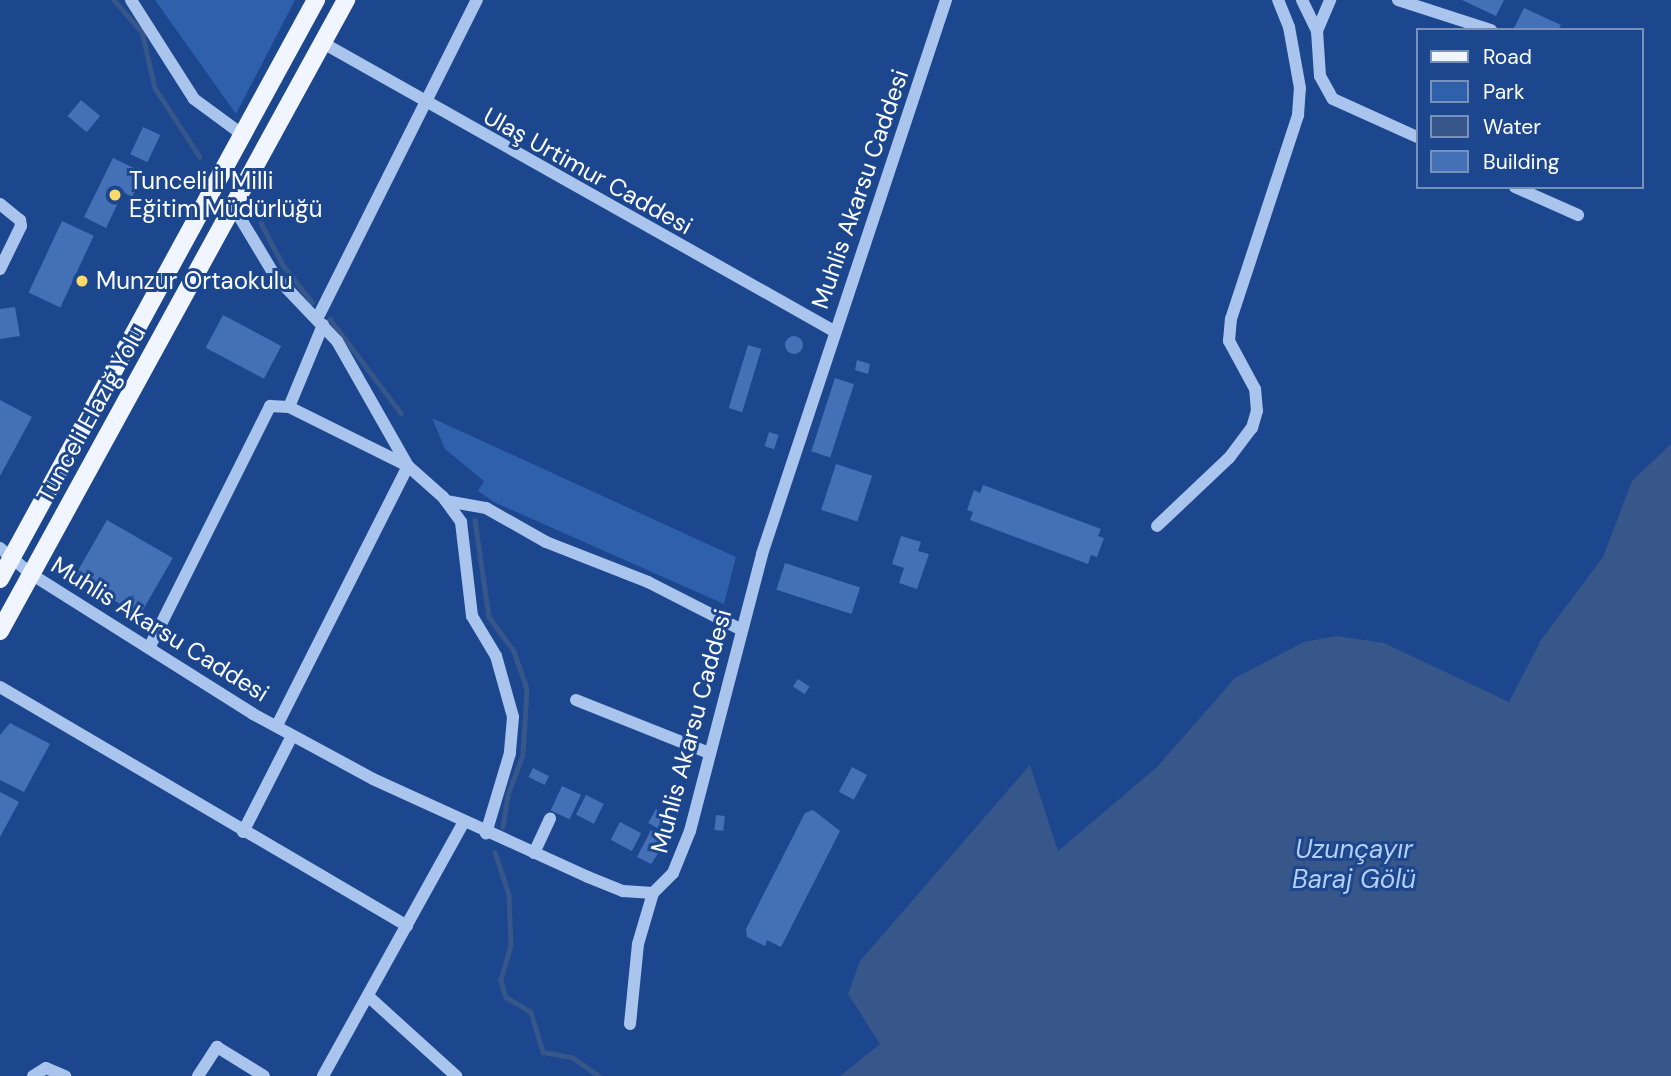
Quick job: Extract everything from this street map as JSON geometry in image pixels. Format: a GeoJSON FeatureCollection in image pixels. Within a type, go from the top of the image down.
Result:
{"type":"FeatureCollection","features":[{"type":"Feature","properties":{"kind":"main road","name":"Tunceli Elazığ Yolu"},"geometry":{"type":"LineString","coordinates":[[0,579],[7,552],[243,135],[316,0]]}},
{"type":"Feature","properties":{"kind":"main road","name":"Tunceli Elazığ Yolu"},"geometry":{"type":"LineString","coordinates":[[0,631],[346,0]]}},
{"type":"Feature","properties":{"kind":"street"},"geometry":{"type":"LineString","coordinates":[[131,0],[194,99],[243,135]]}},
{"type":"Feature","properties":{"kind":"street"},"geometry":{"type":"LineString","coordinates":[[289,407],[320,323],[424,102],[477,0]]}},
{"type":"Feature","properties":{"kind":"street","name":"Muhlis Akarsu Caddesi"},"geometry":{"type":"LineString","coordinates":[[7,552],[31,574],[292,736],[463,823],[623,891],[653,893],[680,860],[740,629],[834,331],[946,0]]}},
{"type":"Feature","properties":{"kind":"street"},"geometry":{"type":"LineString","coordinates":[[1157,526],[1229,458],[1252,428],[1257,411],[1255,389],[1229,341],[1231,320],[1298,115],[1298,76],[1278,0]]}},
{"type":"Feature","properties":{"kind":"street"},"geometry":{"type":"LineString","coordinates":[[1302,0],[1317,31],[1320,75],[1333,99],[1416,137]]}},
{"type":"Feature","properties":{"kind":"street"},"geometry":{"type":"LineString","coordinates":[[1317,31],[1330,0]]}},
{"type":"Feature","properties":{"kind":"street"},"geometry":{"type":"LineString","coordinates":[[1398,0],[1485,28]]}},
{"type":"Feature","properties":{"kind":"street","name":"Ulaş Urtimur Caddesi"},"geometry":{"type":"LineString","coordinates":[[323,43],[834,331]]}},
{"type":"Feature","properties":{"kind":"street"},"geometry":{"type":"LineString","coordinates":[[1520,189],[1578,215]]}},
{"type":"Feature","properties":{"kind":"street"},"geometry":{"type":"LineString","coordinates":[[0,204],[20,220],[21,226],[0,269]]}},
{"type":"Feature","properties":{"kind":"street"},"geometry":{"type":"LineString","coordinates":[[233,206],[275,276],[337,341],[408,466]]}},
{"type":"Feature","properties":{"kind":"street"},"geometry":{"type":"LineString","coordinates":[[149,648],[270,406],[289,407],[408,466],[446,501],[461,522],[472,616],[496,656],[513,718],[510,753],[486,833]]}},
{"type":"Feature","properties":{"kind":"street"},"geometry":{"type":"LineString","coordinates":[[277,725],[408,466]]}},
{"type":"Feature","properties":{"kind":"street"},"geometry":{"type":"LineString","coordinates":[[446,501],[486,508],[546,542],[648,582],[740,629]]}},
{"type":"Feature","properties":{"kind":"street"},"geometry":{"type":"LineString","coordinates":[[0,687],[407,926]]}},
{"type":"Feature","properties":{"kind":"street"},"geometry":{"type":"LineString","coordinates":[[576,700],[709,753]]}},
{"type":"Feature","properties":{"kind":"street"},"geometry":{"type":"LineString","coordinates":[[243,832],[292,736]]}},
{"type":"Feature","properties":{"kind":"street"},"geometry":{"type":"LineString","coordinates":[[534,853],[550,819]]}},
{"type":"Feature","properties":{"kind":"street"},"geometry":{"type":"LineString","coordinates":[[323,1076],[463,823]]}},
{"type":"Feature","properties":{"kind":"street"},"geometry":{"type":"LineString","coordinates":[[630,1024],[638,944],[653,893]]}},
{"type":"Feature","properties":{"kind":"street"},"geometry":{"type":"LineString","coordinates":[[369,997],[456,1076]]}},
{"type":"Feature","properties":{"kind":"street"},"geometry":{"type":"LineString","coordinates":[[198,1076],[217,1048],[264,1076]]}},
{"type":"Feature","properties":{"kind":"street"},"geometry":{"type":"LineString","coordinates":[[33,1076],[47,1069],[65,1076]]}},
{"type":"Feature","properties":{"kind":"green space"},"geometry":{"type":"Polygon","coordinates":[[[155,0],[295,0],[236,114],[155,0]]]}},
{"type":"Feature","properties":{"kind":"green space"},"geometry":{"type":"Polygon","coordinates":[[[432,418],[736,557],[724,604],[494,502],[478,491],[484,481],[445,449],[432,418]]]}},
{"type":"Feature","properties":{"kind":"water","name":"Uzunçayır Baraj Gölü"},"geometry":{"type":"Polygon","coordinates":[[[1671,444],[1671,1076],[840,1076],[880,1044],[848,994],[860,961],[1030,765],[1058,851],[1157,767],[1235,678],[1304,642],[1337,636],[1384,643],[1509,702],[1541,640],[1603,557],[1632,481],[1671,444]]]}},
{"type":"Feature","properties":{"kind":"building"},"geometry":{"type":"Polygon","coordinates":[[[1462,0],[1504,0],[1496,16],[1462,0]]]}},
{"type":"Feature","properties":{"kind":"building"},"geometry":{"type":"Polygon","coordinates":[[[1524,8],[1561,25],[1559,28],[1514,28],[1524,8]]]}},
{"type":"Feature","properties":{"kind":"building"},"geometry":{"type":"Polygon","coordinates":[[[81,100],[100,116],[87,132],[68,116],[81,100]]]}},
{"type":"Feature","properties":{"kind":"building"},"geometry":{"type":"Polygon","coordinates":[[[143,127],[160,135],[148,162],[130,154],[143,127]]]}},
{"type":"Feature","properties":{"kind":"building"},"geometry":{"type":"Polygon","coordinates":[[[113,158],[144,173],[132,197],[123,192],[106,228],[84,217],[113,158]]]}},
{"type":"Feature","properties":{"kind":"building"},"geometry":{"type":"Polygon","coordinates":[[[62,221],[94,236],[60,307],[29,293],[62,221]]]}},
{"type":"Feature","properties":{"kind":"building"},"geometry":{"type":"Polygon","coordinates":[[[15,307],[20,336],[0,339],[0,309],[15,307]]]}},
{"type":"Feature","properties":{"kind":"building"},"geometry":{"type":"Polygon","coordinates":[[[223,315],[281,346],[264,379],[206,348],[223,315]]]}},
{"type":"Feature","properties":{"kind":"building"},"geometry":{"type":"Polygon","coordinates":[[[794,336],[800,339],[803,345],[800,351],[794,354],[788,351],[785,345],[788,339],[794,336]]]}},
{"type":"Feature","properties":{"kind":"building"},"geometry":{"type":"Polygon","coordinates":[[[748,345],[761,349],[742,412],[729,408],[748,345]]]}},
{"type":"Feature","properties":{"kind":"building"},"geometry":{"type":"Polygon","coordinates":[[[857,360],[870,364],[868,374],[855,370],[857,360]]]}},
{"type":"Feature","properties":{"kind":"building"},"geometry":{"type":"Polygon","coordinates":[[[835,378],[854,384],[830,457],[811,451],[835,378]]]}},
{"type":"Feature","properties":{"kind":"building"},"geometry":{"type":"Polygon","coordinates":[[[0,400],[32,417],[0,476],[0,400]]]}},
{"type":"Feature","properties":{"kind":"building"},"geometry":{"type":"Polygon","coordinates":[[[769,432],[779,435],[774,449],[765,446],[769,432]]]}},
{"type":"Feature","properties":{"kind":"building"},"geometry":{"type":"Polygon","coordinates":[[[836,464],[872,476],[857,521],[821,510],[836,464]]]}},
{"type":"Feature","properties":{"kind":"building"},"geometry":{"type":"Polygon","coordinates":[[[983,485],[1101,529],[1098,536],[1104,538],[1097,557],[1091,555],[1088,564],[970,520],[973,512],[967,510],[974,490],[980,493],[983,485]]]}},
{"type":"Feature","properties":{"kind":"building"},"geometry":{"type":"Polygon","coordinates":[[[107,520],[173,558],[140,615],[74,577],[107,520]]]}},
{"type":"Feature","properties":{"kind":"building"},"geometry":{"type":"Polygon","coordinates":[[[901,536],[921,542],[918,551],[929,554],[917,589],[899,583],[904,568],[892,564],[901,536]]]}},
{"type":"Feature","properties":{"kind":"building"},"geometry":{"type":"Polygon","coordinates":[[[785,563],[860,587],[851,614],[776,590],[785,563]]]}},
{"type":"Feature","properties":{"kind":"building"},"geometry":{"type":"Polygon","coordinates":[[[798,679],[810,687],[805,694],[793,686],[798,679]]]}},
{"type":"Feature","properties":{"kind":"building"},"geometry":{"type":"Polygon","coordinates":[[[10,723],[50,744],[24,792],[0,780],[0,735],[10,723]]]}},
{"type":"Feature","properties":{"kind":"building"},"geometry":{"type":"Polygon","coordinates":[[[852,767],[867,775],[854,800],[839,792],[852,767]]]}},
{"type":"Feature","properties":{"kind":"building"},"geometry":{"type":"Polygon","coordinates":[[[533,768],[549,776],[544,785],[528,777],[533,768]]]}},
{"type":"Feature","properties":{"kind":"building"},"geometry":{"type":"Polygon","coordinates":[[[562,786],[581,795],[570,819],[551,810],[562,786]]]}},
{"type":"Feature","properties":{"kind":"building"},"geometry":{"type":"Polygon","coordinates":[[[0,792],[19,802],[0,837],[0,792]]]}},
{"type":"Feature","properties":{"kind":"building"},"geometry":{"type":"Polygon","coordinates":[[[586,795],[604,804],[594,824],[576,815],[586,795]]]}},
{"type":"Feature","properties":{"kind":"building"},"geometry":{"type":"Polygon","coordinates":[[[656,809],[667,815],[660,829],[648,823],[656,809]]]}},
{"type":"Feature","properties":{"kind":"building"},"geometry":{"type":"Polygon","coordinates":[[[813,810],[840,831],[781,947],[767,940],[765,946],[747,937],[746,929],[805,813],[813,810]]]}},
{"type":"Feature","properties":{"kind":"building"},"geometry":{"type":"Polygon","coordinates":[[[716,815],[725,816],[723,831],[714,830],[716,815]]]}},
{"type":"Feature","properties":{"kind":"building"},"geometry":{"type":"Polygon","coordinates":[[[620,822],[641,833],[632,851],[611,840],[620,822]]]}},
{"type":"Feature","properties":{"kind":"building"},"geometry":{"type":"Polygon","coordinates":[[[651,830],[668,838],[651,864],[637,857],[651,830]]]}},
{"type":"Feature","properties":{"kind":"waterway"},"geometry":{"type":"LineString","coordinates":[[114,0],[142,32],[155,88],[200,157]]}},
{"type":"Feature","properties":{"kind":"waterway"},"geometry":{"type":"LineString","coordinates":[[261,223],[283,265],[312,302]]}},
{"type":"Feature","properties":{"kind":"waterway"},"geometry":{"type":"LineString","coordinates":[[330,319],[401,413]]}},
{"type":"Feature","properties":{"kind":"waterway"},"geometry":{"type":"LineString","coordinates":[[475,520],[489,617],[514,651],[527,689],[523,755],[508,795],[503,827]]}},
{"type":"Feature","properties":{"kind":"waterway"},"geometry":{"type":"LineString","coordinates":[[495,852],[509,895],[511,945],[501,981],[506,997],[531,1012],[543,1052],[572,1057],[599,1076]]}},
{"type":"Feature","properties":{"kind":"place","name":"Tunceli İl Milli Eğitim Müdürlüğü"},"geometry":{"type":"Point","coordinates":[115,195]}},
{"type":"Feature","properties":{"kind":"place","name":"Munzur Ortaokulu"},"geometry":{"type":"Point","coordinates":[82,281]}}]}
